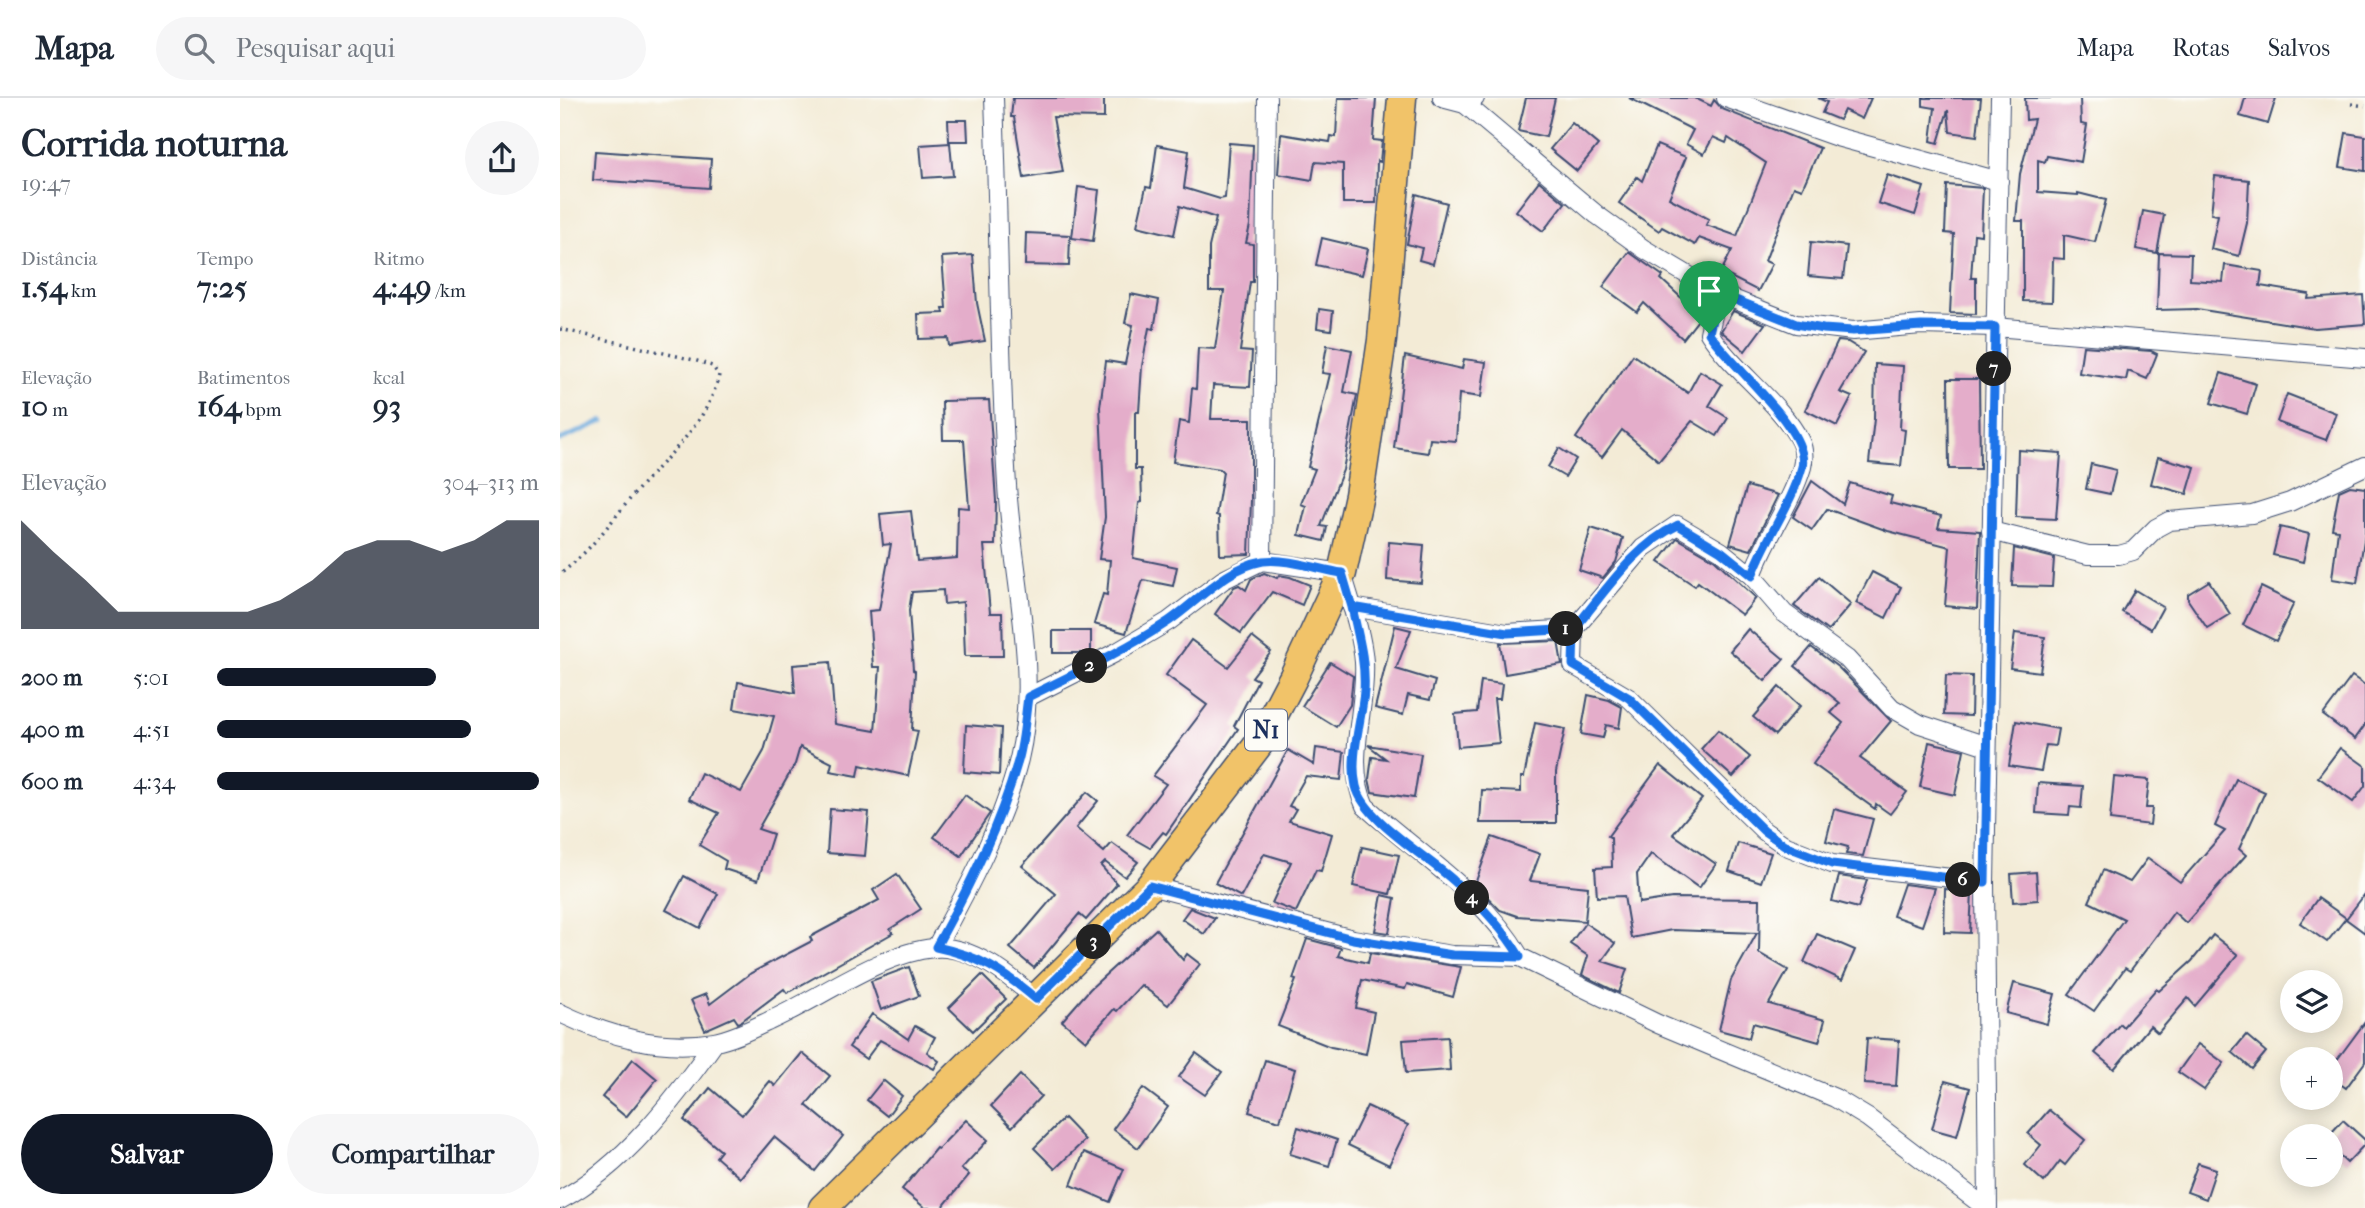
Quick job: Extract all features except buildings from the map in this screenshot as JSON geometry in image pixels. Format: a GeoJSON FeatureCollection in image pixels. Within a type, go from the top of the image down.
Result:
{"type":"FeatureCollection","features":[{"type":"Feature","properties":{"kind":"main road","name":"N1"},"geometry":{"type":"LineString","coordinates":[[823,1208],[1150,886],[1258,745],[1342,573],[1359,495],[1382,340],[1402,98]]}},
{"type":"Feature","properties":{"kind":"street"},"geometry":{"type":"LineString","coordinates":[[936,947],[974,877],[997,824],[1019,758],[1028,697],[1007,485],[994,98]]}},
{"type":"Feature","properties":{"kind":"street"},"geometry":{"type":"LineString","coordinates":[[1262,561],[1267,98]]}},
{"type":"Feature","properties":{"kind":"street"},"geometry":{"type":"LineString","coordinates":[[1442,98],[1470,101],[1597,215],[1644,249],[1718,293],[1796,324],[1853,331],[1921,326],[1995,327],[2365,358]]}},
{"type":"Feature","properties":{"kind":"street"},"geometry":{"type":"LineString","coordinates":[[1726,98],[1837,137],[1999,181]]}},
{"type":"Feature","properties":{"kind":"street"},"geometry":{"type":"LineString","coordinates":[[1987,1208],[1985,882],[2000,98]]}},
{"type":"Feature","properties":{"kind":"street"},"geometry":{"type":"LineString","coordinates":[[1718,293],[1709,333],[1719,349],[1774,408],[1800,441],[1804,455],[1795,485],[1765,541],[1752,576]]}},
{"type":"Feature","properties":{"kind":"street"},"geometry":{"type":"LineString","coordinates":[[1991,531],[2088,555],[2119,555],[2133,551],[2156,528],[2169,521],[2252,514],[2290,502],[2365,466]]}},
{"type":"Feature","properties":{"kind":"street"},"geometry":{"type":"LineString","coordinates":[[1985,882],[1832,864],[1786,846],[1764,831],[1629,698],[1573,665],[1574,629],[1643,548],[1660,534],[1678,525],[1721,551],[1752,576],[1784,613],[1847,659],[1892,708],[1920,724],[1987,746]]}},
{"type":"Feature","properties":{"kind":"street"},"geometry":{"type":"LineString","coordinates":[[1028,697],[1117,652],[1169,621],[1223,580],[1262,561],[1342,573],[1364,660],[1364,689],[1354,772],[1356,787],[1365,806],[1454,880],[1486,912],[1508,936],[1520,957]]}},
{"type":"Feature","properties":{"kind":"street"},"geometry":{"type":"LineString","coordinates":[[1352,607],[1507,633],[1574,629]]}},
{"type":"Feature","properties":{"kind":"street"},"geometry":{"type":"LineString","coordinates":[[1150,886],[1353,939],[1452,955],[1520,957],[1658,1024],[1835,1098],[1924,1158],[1987,1208]]}},
{"type":"Feature","properties":{"kind":"street"},"geometry":{"type":"LineString","coordinates":[[560,1013],[600,1031],[633,1041],[715,1042],[793,1010],[902,956],[936,947],[968,954],[996,967],[1036,999]]}},
{"type":"Feature","properties":{"kind":"street"},"geometry":{"type":"LineString","coordinates":[[560,1200],[607,1168],[686,1083],[715,1042]]}},
{"type":"Feature","properties":{"kind":"path"},"geometry":{"type":"LineString","coordinates":[[2351,104],[2365,106]]}},
{"type":"Feature","properties":{"kind":"path"},"geometry":{"type":"LineString","coordinates":[[560,329],[694,360],[712,366],[719,375],[704,411],[684,440],[581,558],[560,574]]}},
{"type":"Feature","properties":{"kind":"waterway"},"geometry":{"type":"LineString","coordinates":[[560,440],[603,421]]}},
{"type":"Feature","properties":{"kind":"route"},"geometry":{"type":"LineString","coordinates":[[1709,333],[1718,293],[1796,324],[1823,329],[1853,331],[1921,326],[1995,327],[1985,882],[1852,868],[1811,858],[1786,846],[1764,831],[1629,698],[1573,665],[1574,629],[1527,629],[1507,633],[1429,620],[1352,607],[1364,660],[1364,689],[1354,772],[1356,787],[1365,806],[1454,880],[1508,936],[1520,957],[1452,955],[1353,939],[1150,886],[1036,999],[996,967],[968,954],[936,947],[974,877],[997,824],[1019,758],[1028,697],[1117,652],[1169,621],[1223,580],[1241,570],[1262,561],[1342,573],[1352,607],[1507,633],[1527,629],[1574,629],[1643,548],[1660,534],[1678,525],[1721,551],[1752,576],[1765,541],[1795,485],[1804,455],[1800,441],[1774,408],[1719,349],[1709,333]]}}]}
